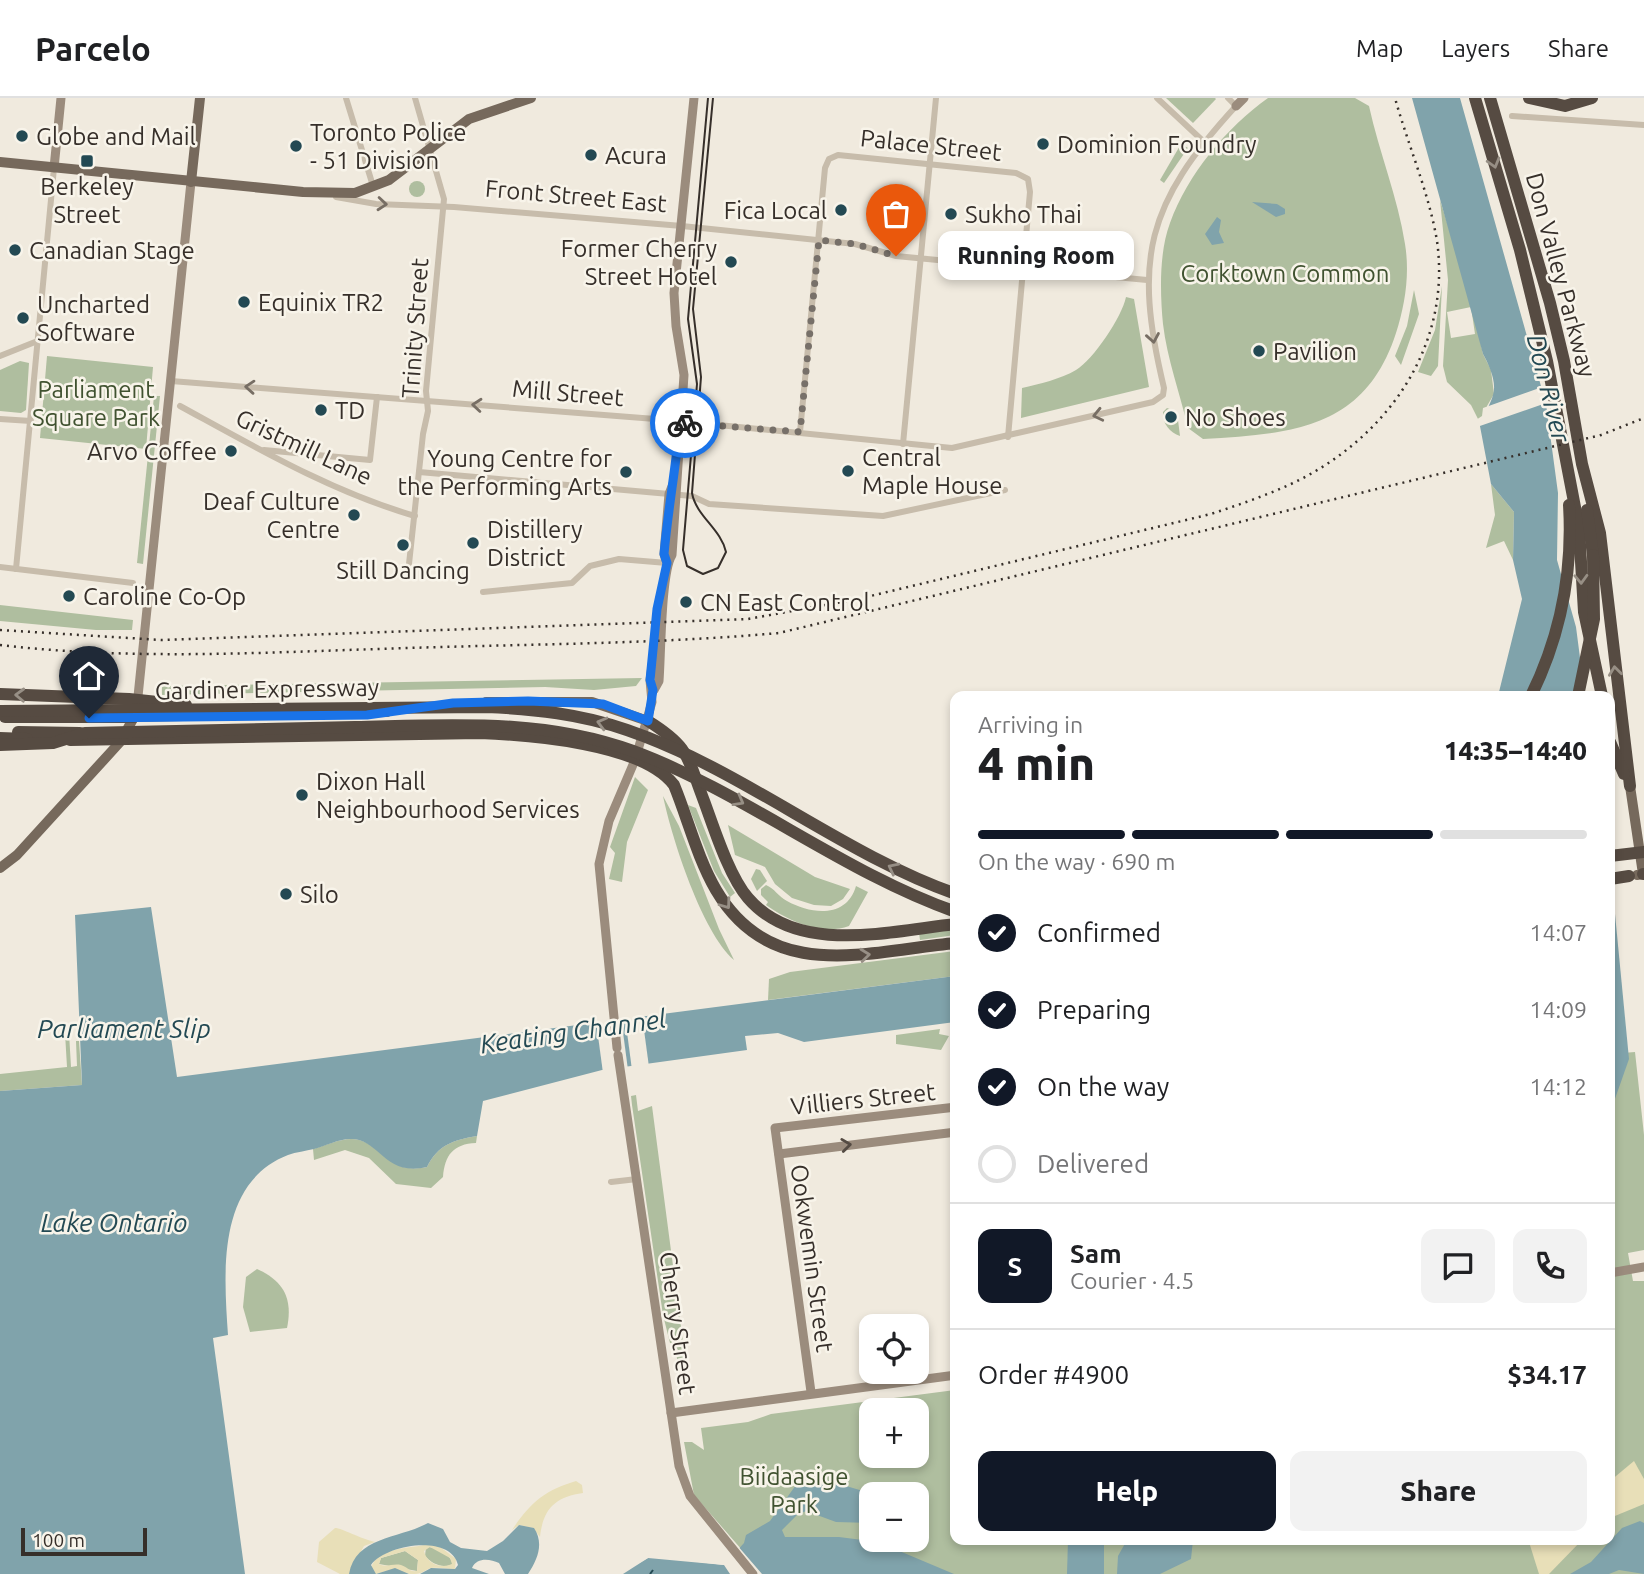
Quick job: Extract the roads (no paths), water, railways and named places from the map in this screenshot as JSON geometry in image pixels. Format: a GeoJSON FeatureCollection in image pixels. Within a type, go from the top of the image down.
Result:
{"type":"FeatureCollection","features":[{"type":"Feature","properties":{"kind":"highway","name":"Don Valley Parkway"},"geometry":{"type":"LineString","coordinates":[[1475,98],[1539,322],[1567,463]]}},
{"type":"Feature","properties":{"kind":"highway","name":"Don Valley Parkway"},"geometry":{"type":"LineString","coordinates":[[1490,98],[1550,303],[1564,361],[1582,464]]}},
{"type":"Feature","properties":{"kind":"highway"},"geometry":{"type":"LineString","coordinates":[[1529,98],[1565,106],[1592,98]]}},
{"type":"Feature","properties":{"kind":"highway"},"geometry":{"type":"LineString","coordinates":[[1533,691],[1560,614],[1569,563],[1567,463]]}},
{"type":"Feature","properties":{"kind":"highway"},"geometry":{"type":"LineString","coordinates":[[1567,463],[1580,528],[1584,612],[1601,691]]}},
{"type":"Feature","properties":{"kind":"highway"},"geometry":{"type":"LineString","coordinates":[[1579,691],[1594,619],[1593,555],[1582,464]]}},
{"type":"Feature","properties":{"kind":"highway"},"geometry":{"type":"LineString","coordinates":[[1582,464],[1600,533],[1630,786]]}},
{"type":"Feature","properties":{"kind":"highway"},"geometry":{"type":"LineString","coordinates":[[0,694],[169,702],[210,710]]}},
{"type":"Feature","properties":{"kind":"highway","name":"Gardiner Expressway"},"geometry":{"type":"LineString","coordinates":[[0,711],[486,707],[545,710],[594,720],[643,736],[691,757],[883,863],[950,891]]}},
{"type":"Feature","properties":{"kind":"highway"},"geometry":{"type":"LineString","coordinates":[[0,717],[134,717]]}},
{"type":"Feature","properties":{"kind":"highway"},"geometry":{"type":"LineString","coordinates":[[648,721],[683,746],[708,813],[748,898],[767,914],[802,930],[830,935],[950,925]]}},
{"type":"Feature","properties":{"kind":"highway","name":"Gardiner Expressway"},"geometry":{"type":"LineString","coordinates":[[0,731],[85,733],[468,725],[567,733],[632,751],[691,776],[877,877],[950,909]]}},
{"type":"Feature","properties":{"kind":"highway"},"geometry":{"type":"LineString","coordinates":[[0,745],[53,743],[85,733]]}},
{"type":"Feature","properties":{"kind":"highway"},"geometry":{"type":"LineString","coordinates":[[0,738],[121,741],[480,733],[541,736],[585,744],[635,760],[667,776],[674,785],[717,891],[734,914],[753,932],[787,949],[819,957],[950,944]]}},
{"type":"Feature","properties":{"kind":"highway"},"geometry":{"type":"LineString","coordinates":[[1615,753],[1630,786]]}},
{"type":"Feature","properties":{"kind":"highway"},"geometry":{"type":"LineString","coordinates":[[1615,855],[1642,852]]}},
{"type":"Feature","properties":{"kind":"highway"},"geometry":{"type":"LineString","coordinates":[[1615,877],[1629,876]]}},
{"type":"Feature","properties":{"kind":"highway"},"geometry":{"type":"LineString","coordinates":[[863,934],[910,948]]}},
{"type":"Feature","properties":{"kind":"main road"},"geometry":{"type":"LineString","coordinates":[[191,182],[200,98]]}},
{"type":"Feature","properties":{"kind":"main road"},"geometry":{"type":"LineString","coordinates":[[321,194],[355,193],[373,188],[398,174],[469,119],[509,101],[531,98]]}},
{"type":"Feature","properties":{"kind":"main road","name":"Front Street East"},"geometry":{"type":"LineString","coordinates":[[0,162],[321,194]]}},
{"type":"Feature","properties":{"kind":"main road"},"geometry":{"type":"LineString","coordinates":[[0,868],[17,855],[121,741],[134,717],[367,715],[453,703],[541,701],[603,704],[648,721]]}},
{"type":"Feature","properties":{"kind":"main road"},"geometry":{"type":"LineString","coordinates":[[1629,876],[1644,874],[1630,786]]}},
{"type":"Feature","properties":{"kind":"street"},"geometry":{"type":"LineString","coordinates":[[16,569],[61,98]]}},
{"type":"Feature","properties":{"kind":"street"},"geometry":{"type":"LineString","coordinates":[[346,98],[373,188]]}},
{"type":"Feature","properties":{"kind":"street","name":"Trinity Street"},"geometry":{"type":"LineString","coordinates":[[409,564],[428,414],[425,401],[444,206],[415,98]]}},
{"type":"Feature","properties":{"kind":"street","name":"Cherry Street"},"geometry":{"type":"LineString","coordinates":[[694,98],[674,293],[684,375],[676,477],[664,554],[667,563],[657,609],[650,680],[653,690],[648,721],[609,821],[599,864],[622,1089],[684,1483],[714,1529],[753,1574]]}},
{"type":"Feature","properties":{"kind":"street"},"geometry":{"type":"LineString","coordinates":[[903,444],[936,98]]}},
{"type":"Feature","properties":{"kind":"street"},"geometry":{"type":"LineString","coordinates":[[1157,98],[1203,142]]}},
{"type":"Feature","properties":{"kind":"street"},"geometry":{"type":"LineString","coordinates":[[1228,98],[1233,109]]}},
{"type":"Feature","properties":{"kind":"street"},"geometry":{"type":"LineString","coordinates":[[1147,280],[1154,240],[1166,200],[1203,142],[1244,98]]}},
{"type":"Feature","properties":{"kind":"street"},"geometry":{"type":"LineString","coordinates":[[1512,116],[1644,125]]}},
{"type":"Feature","properties":{"kind":"street","name":"Palace Street"},"geometry":{"type":"LineString","coordinates":[[819,240],[825,168],[829,159],[838,155],[1016,173],[1028,179],[1030,192],[1023,268]]}},
{"type":"Feature","properties":{"kind":"street"},"geometry":{"type":"LineString","coordinates":[[134,717],[144,652],[191,182]]}},
{"type":"Feature","properties":{"kind":"street","name":"Front Street East"},"geometry":{"type":"LineString","coordinates":[[321,194],[376,204],[444,206],[819,240],[920,259],[1147,280]]}},
{"type":"Feature","properties":{"kind":"street"},"geometry":{"type":"LineString","coordinates":[[800,432],[819,240]]}},
{"type":"Feature","properties":{"kind":"street"},"geometry":{"type":"LineString","coordinates":[[1008,437],[1023,268]]}},
{"type":"Feature","properties":{"kind":"street","name":"Mill Street"},"geometry":{"type":"LineString","coordinates":[[171,381],[800,432],[958,448],[1153,402],[1163,395],[1164,387],[1149,318],[1147,280]]}},
{"type":"Feature","properties":{"kind":"street"},"geometry":{"type":"LineString","coordinates":[[0,356],[36,342]]}},
{"type":"Feature","properties":{"kind":"street"},"geometry":{"type":"LineString","coordinates":[[259,449],[370,460],[377,397]]}},
{"type":"Feature","properties":{"kind":"street","name":"Gristmill Lane"},"geometry":{"type":"LineString","coordinates":[[180,407],[284,464],[389,508],[415,516]]}},
{"type":"Feature","properties":{"kind":"street"},"geometry":{"type":"LineString","coordinates":[[0,419],[31,421]]}},
{"type":"Feature","properties":{"kind":"street"},"geometry":{"type":"LineString","coordinates":[[419,472],[674,494],[692,496],[709,504],[883,516],[1005,490]]}},
{"type":"Feature","properties":{"kind":"street"},"geometry":{"type":"LineString","coordinates":[[483,592],[572,583],[590,566],[619,559],[667,563]]}},
{"type":"Feature","properties":{"kind":"street"},"geometry":{"type":"LineString","coordinates":[[0,567],[133,583]]}},
{"type":"Feature","properties":{"kind":"street"},"geometry":{"type":"LineString","coordinates":[[1644,874],[1644,881]]}},
{"type":"Feature","properties":{"kind":"street","name":"Villiers Street"},"geometry":{"type":"LineString","coordinates":[[775,1128],[950,1108]]}},
{"type":"Feature","properties":{"kind":"street","name":"Ookwemin Street"},"geometry":{"type":"LineString","coordinates":[[775,1128],[811,1392]]}},
{"type":"Feature","properties":{"kind":"street","name":"Villiers Street"},"geometry":{"type":"LineString","coordinates":[[779,1154],[950,1133]]}},
{"type":"Feature","properties":{"kind":"street"},"geometry":{"type":"LineString","coordinates":[[611,1182],[637,1179]]}},
{"type":"Feature","properties":{"kind":"street"},"geometry":{"type":"LineString","coordinates":[[1615,1272],[1644,1267]]}},
{"type":"Feature","properties":{"kind":"street"},"geometry":{"type":"LineString","coordinates":[[671,1413],[811,1392],[950,1376]]}},
{"type":"Feature","properties":{"kind":"water"},"geometry":{"type":"Polygon","coordinates":[[[1412,98],[1460,98],[1546,404],[1558,493],[1557,560],[1576,627],[1584,691],[1499,691],[1522,599],[1513,560],[1514,512],[1491,484],[1479,421],[1485,418],[1494,390],[1490,368],[1483,354],[1412,98]]]}},
{"type":"Feature","properties":{"kind":"water"},"geometry":{"type":"Polygon","coordinates":[[[1252,202],[1277,204],[1285,209],[1285,214],[1276,217],[1252,202]]]}},
{"type":"Feature","properties":{"kind":"water"},"geometry":{"type":"Polygon","coordinates":[[[1217,217],[1221,220],[1219,232],[1224,243],[1212,245],[1205,234],[1217,217]]]}},
{"type":"Feature","properties":{"kind":"water","name":"Lake Ontario"},"geometry":{"type":"Polygon","coordinates":[[[151,907],[177,1077],[950,977],[950,1023],[804,1042],[778,1033],[745,1036],[747,1050],[602,1070],[483,1101],[477,1136],[447,1145],[436,1153],[427,1167],[401,1167],[368,1144],[350,1139],[288,1155],[265,1168],[248,1186],[236,1208],[226,1259],[228,1335],[213,1338],[245,1574],[0,1574],[0,1091],[82,1085],[75,915],[151,907]]]}},
{"type":"Feature","properties":{"kind":"water"},"geometry":{"type":"Polygon","coordinates":[[[1615,914],[1629,1059],[1615,1099],[1615,914]]]}},
{"type":"Feature","properties":{"kind":"water"},"geometry":{"type":"Polygon","coordinates":[[[816,1477],[859,1490],[859,1523],[836,1522],[806,1511],[797,1515],[782,1530],[785,1537],[859,1540],[859,1552],[902,1552],[954,1574],[623,1574],[648,1558],[724,1565],[744,1543],[746,1535],[770,1521],[796,1485],[816,1477]]]}},
{"type":"Feature","properties":{"kind":"water"},"geometry":{"type":"Polygon","coordinates":[[[1640,1521],[1644,1523],[1644,1574],[1619,1570],[1609,1574],[1570,1574],[1591,1562],[1606,1545],[1615,1545],[1615,1536],[1622,1528],[1640,1521]]]}},
{"type":"Feature","properties":{"kind":"water"},"geometry":{"type":"Polygon","coordinates":[[[428,1523],[443,1529],[450,1542],[461,1548],[487,1551],[503,1541],[519,1525],[534,1528],[539,1539],[537,1557],[528,1574],[505,1574],[499,1563],[484,1560],[474,1564],[472,1568],[489,1574],[420,1574],[431,1568],[455,1569],[458,1565],[453,1555],[444,1549],[418,1546],[390,1552],[379,1558],[371,1565],[376,1574],[349,1574],[353,1562],[369,1545],[428,1523]]]}},
{"type":"Feature","properties":{"kind":"water"},"geometry":{"type":"Polygon","coordinates":[[[1068,1545],[1104,1545],[1104,1574],[1067,1574],[1068,1545]]]}},
{"type":"Feature","properties":{"kind":"water"},"geometry":{"type":"Polygon","coordinates":[[[1124,1545],[1192,1545],[1191,1559],[1160,1574],[1117,1574],[1118,1556],[1124,1545]]]}},
{"type":"Feature","properties":{"kind":"water"},"geometry":{"type":"Polygon","coordinates":[[[395,1568],[409,1574],[376,1574],[395,1568]]]}},
{"type":"Feature","properties":{"kind":"tram line"},"geometry":{"type":"LineString","coordinates":[[708,98],[688,319],[697,384],[683,550],[687,566],[703,574],[718,568],[726,552],[719,536],[698,509],[692,493],[701,377],[693,309],[713,98]]}},
{"type":"Feature","properties":{"kind":"railway"},"geometry":{"type":"LineString","coordinates":[[0,630],[161,640],[748,619],[858,599],[1211,514],[1261,496],[1291,484],[1356,443],[1382,416],[1405,386],[1422,353],[1434,318],[1439,280],[1437,241],[1424,187],[1395,98]]}},
{"type":"Feature","properties":{"kind":"railway"},"geometry":{"type":"LineString","coordinates":[[0,645],[102,653],[204,654],[640,642],[779,633],[1601,435],[1644,418]]}},
{"type":"Feature","properties":{"kind":"place","name":"Globe and Mail"},"geometry":{"type":"Point","coordinates":[22,136]}},
{"type":"Feature","properties":{"kind":"place","name":"Dominion Foundry"},"geometry":{"type":"Point","coordinates":[1043,144]}},
{"type":"Feature","properties":{"kind":"place","name":"Toronto Police - 51 Division"},"geometry":{"type":"Point","coordinates":[296,146]}},
{"type":"Feature","properties":{"kind":"place","name":"Acura"},"geometry":{"type":"Point","coordinates":[591,155]}},
{"type":"Feature","properties":{"kind":"place","name":"Berkeley Street"},"geometry":{"type":"Point","coordinates":[87,161]}},
{"type":"Feature","properties":{"kind":"place","name":"Fica Local"},"geometry":{"type":"Point","coordinates":[841,210]}},
{"type":"Feature","properties":{"kind":"place","name":"Sukho Thai"},"geometry":{"type":"Point","coordinates":[951,214]}},
{"type":"Feature","properties":{"kind":"place","name":"Canadian Stage"},"geometry":{"type":"Point","coordinates":[15,250]}},
{"type":"Feature","properties":{"kind":"place","name":"Running Room"},"geometry":{"type":"Point","coordinates":[896,256]}},
{"type":"Feature","properties":{"kind":"place","name":"Former Cherry Street Hotel"},"geometry":{"type":"Point","coordinates":[731,262]}},
{"type":"Feature","properties":{"kind":"place","name":"Equinix TR2"},"geometry":{"type":"Point","coordinates":[244,302]}},
{"type":"Feature","properties":{"kind":"place","name":"Uncharted Software"},"geometry":{"type":"Point","coordinates":[23,318]}},
{"type":"Feature","properties":{"kind":"place","name":"Pavilion"},"geometry":{"type":"Point","coordinates":[1259,351]}},
{"type":"Feature","properties":{"kind":"place","name":"TD"},"geometry":{"type":"Point","coordinates":[321,410]}},
{"type":"Feature","properties":{"kind":"place","name":"No Shoes"},"geometry":{"type":"Point","coordinates":[1171,417]}},
{"type":"Feature","properties":{"kind":"place","name":"Arvo Coffee"},"geometry":{"type":"Point","coordinates":[231,451]}},
{"type":"Feature","properties":{"kind":"place","name":"Central Maple House"},"geometry":{"type":"Point","coordinates":[848,471]}},
{"type":"Feature","properties":{"kind":"place","name":"Young Centre for the Performing Arts"},"geometry":{"type":"Point","coordinates":[626,472]}},
{"type":"Feature","properties":{"kind":"place","name":"Deaf Culture Centre"},"geometry":{"type":"Point","coordinates":[354,515]}},
{"type":"Feature","properties":{"kind":"place","name":"Distillery District"},"geometry":{"type":"Point","coordinates":[473,543]}},
{"type":"Feature","properties":{"kind":"place","name":"Still Dancing"},"geometry":{"type":"Point","coordinates":[403,545]}},
{"type":"Feature","properties":{"kind":"place","name":"Caroline Co-Op"},"geometry":{"type":"Point","coordinates":[69,596]}},
{"type":"Feature","properties":{"kind":"place","name":"CN East Control"},"geometry":{"type":"Point","coordinates":[686,602]}},
{"type":"Feature","properties":{"kind":"place","name":"Dixon Hall Neighbourhood Services"},"geometry":{"type":"Point","coordinates":[302,795]}},
{"type":"Feature","properties":{"kind":"place","name":"Silo"},"geometry":{"type":"Point","coordinates":[286,894]}},
{"type":"Feature","properties":{"kind":"park label","name":"Corktown Common"},"geometry":{"type":"Point","coordinates":[1285,273]}},
{"type":"Feature","properties":{"kind":"park label","name":"Parliament Square Park"},"geometry":{"type":"Point","coordinates":[96,403]}},
{"type":"Feature","properties":{"kind":"park label","name":"Biidaasige Park"},"geometry":{"type":"Point","coordinates":[794,1490]}},
{"type":"Feature","properties":{"kind":"water label","name":"Don River"},"geometry":{"type":"Point","coordinates":[1549,388]}},
{"type":"Feature","properties":{"kind":"water label","name":"Parliament Slip"},"geometry":{"type":"Point","coordinates":[124,1028]}},
{"type":"Feature","properties":{"kind":"water label","name":"Keating Channel"},"geometry":{"type":"Point","coordinates":[573,1031]}}]}
